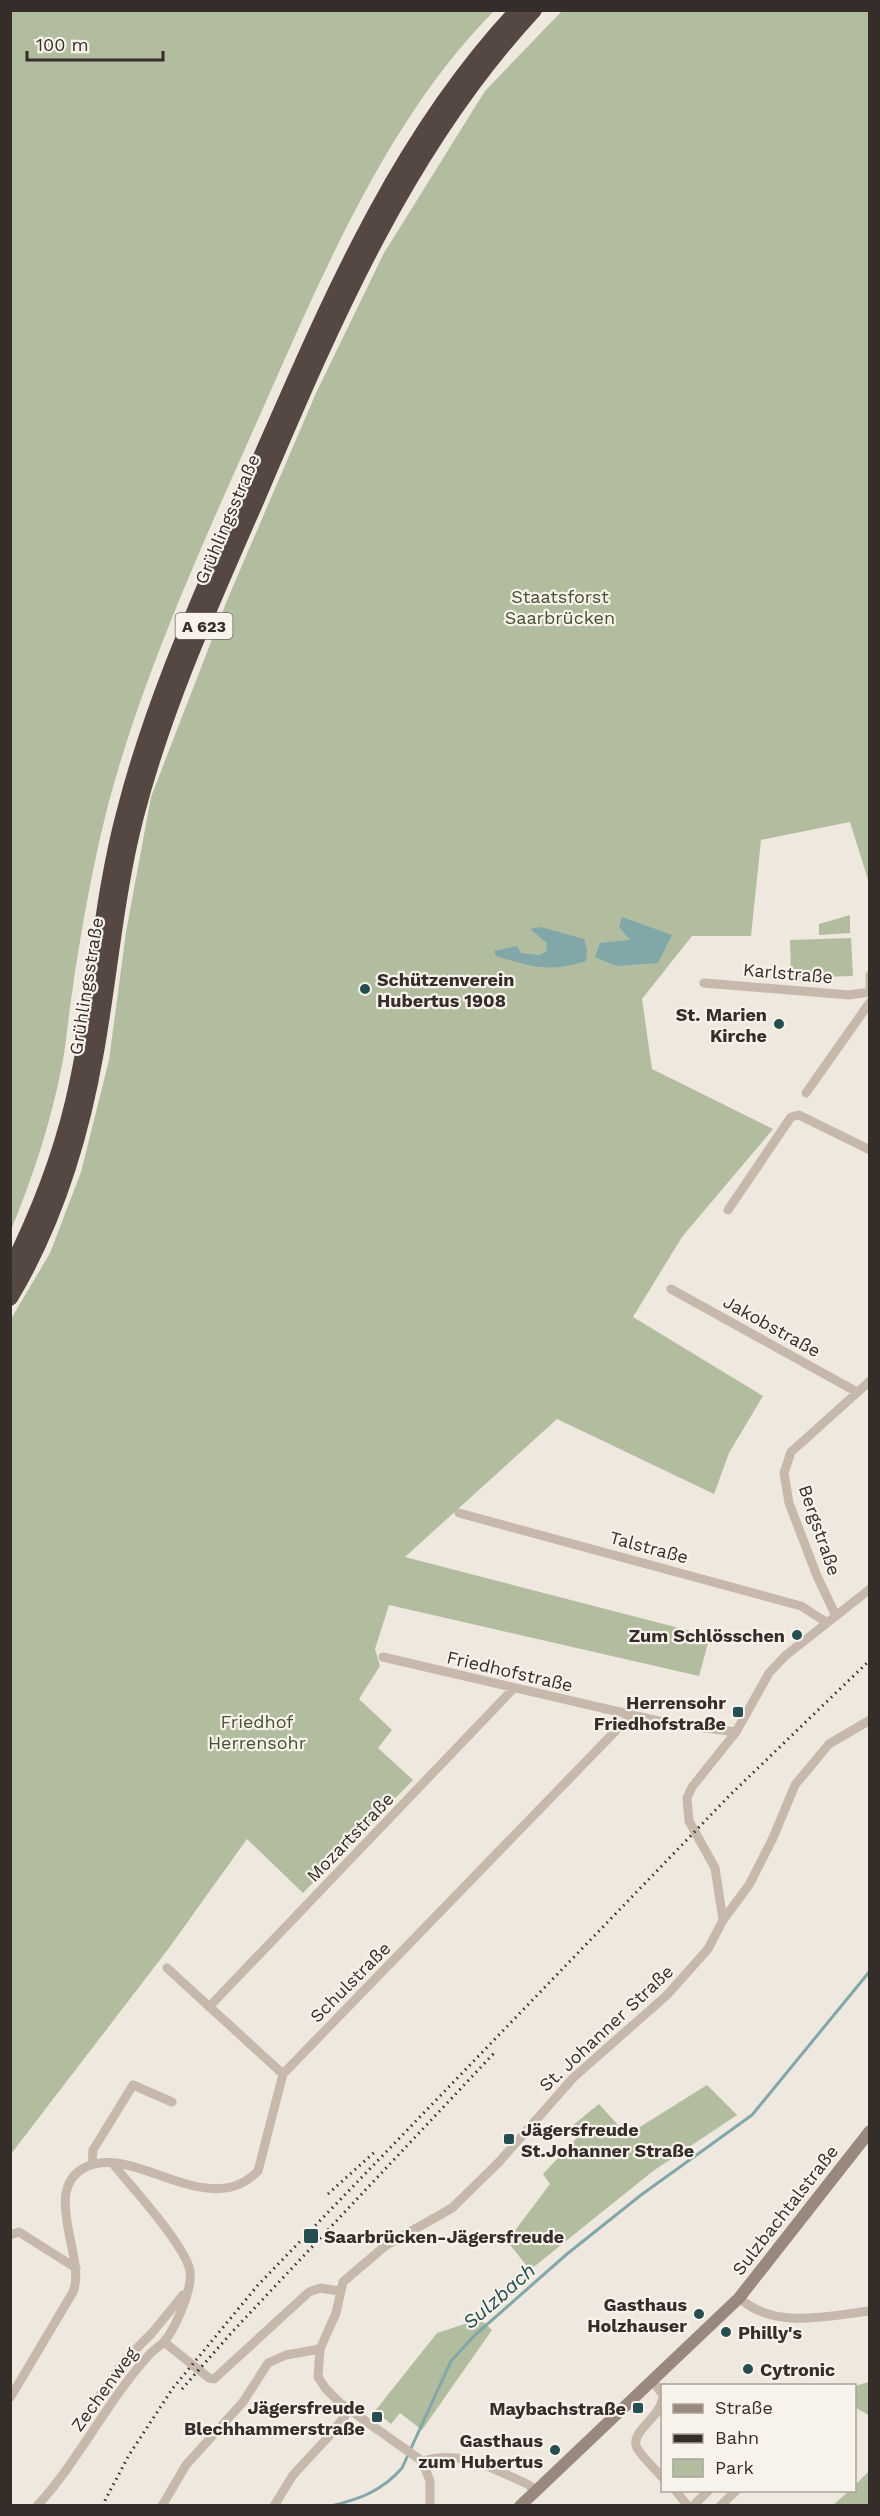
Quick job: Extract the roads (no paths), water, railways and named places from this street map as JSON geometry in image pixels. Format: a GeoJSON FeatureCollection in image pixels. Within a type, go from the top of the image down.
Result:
{"type":"FeatureCollection","features":[{"type":"Feature","properties":{"kind":"highway","name":"A 623"},"geometry":{"type":"LineString","coordinates":[[10,1270],[44,1197],[60,1151],[74,1099],[110,876],[124,812],[139,758],[182,643],[286,400],[372,219],[435,113],[469,67],[518,10]]}},
{"type":"Feature","properties":{"kind":"highway","name":"Grühlingsstraße"},"geometry":{"type":"LineString","coordinates":[[10,1298],[39,1243],[72,1154],[96,1052],[122,881],[136,816],[152,760],[198,638],[298,404],[384,224],[449,115],[476,77],[534,10]]}},
{"type":"Feature","properties":{"kind":"main road","name":"Sulzbachtalstraße"},"geometry":{"type":"LineString","coordinates":[[520,2505],[739,2298],[870,2131]]}},
{"type":"Feature","properties":{"kind":"street"},"geometry":{"type":"LineString","coordinates":[[870,975],[870,987]]}},
{"type":"Feature","properties":{"kind":"street","name":"Karlstraße"},"geometry":{"type":"LineString","coordinates":[[704,983],[849,995],[870,992]]}},
{"type":"Feature","properties":{"kind":"street"},"geometry":{"type":"LineString","coordinates":[[806,1093],[870,1002]]}},
{"type":"Feature","properties":{"kind":"street"},"geometry":{"type":"LineString","coordinates":[[728,1210],[791,1117],[798,1115],[870,1150]]}},
{"type":"Feature","properties":{"kind":"street","name":"Jakobstraße"},"geometry":{"type":"LineString","coordinates":[[671,1289],[857,1392]]}},
{"type":"Feature","properties":{"kind":"street","name":"Bergstraße"},"geometry":{"type":"LineString","coordinates":[[836,1616],[817,1576],[789,1503],[784,1473],[791,1452],[870,1381]]}},
{"type":"Feature","properties":{"kind":"street","name":"Talstraße"},"geometry":{"type":"LineString","coordinates":[[459,1513],[801,1606],[826,1623]]}},
{"type":"Feature","properties":{"kind":"street"},"geometry":{"type":"LineString","coordinates":[[723,1920],[715,1868],[689,1821],[687,1797],[692,1787],[736,1732],[769,1673],[785,1656],[870,1589]]}},
{"type":"Feature","properties":{"kind":"street","name":"Friedhofstraße"},"geometry":{"type":"LineString","coordinates":[[383,1657],[667,1723],[736,1732]]}},
{"type":"Feature","properties":{"kind":"street","name":"Mozartstraße"},"geometry":{"type":"LineString","coordinates":[[209,2007],[513,1689]]}},
{"type":"Feature","properties":{"kind":"street","name":"Schulstraße"},"geometry":{"type":"LineString","coordinates":[[92,2164],[102,2161],[113,2163],[195,2187],[213,2188],[248,2181],[258,2171],[283,2074],[631,1715]]}},
{"type":"Feature","properties":{"kind":"street","name":"St. Johanner Straße"},"geometry":{"type":"LineString","coordinates":[[419,2458],[400,2442],[333,2396],[321,2383],[317,2370],[320,2349],[336,2313],[340,2291],[351,2274],[385,2246],[452,2208],[499,2162],[573,2078],[679,1983],[715,1939],[723,1920],[748,1885],[773,1838],[795,1785],[829,1744],[870,1720]]}},
{"type":"Feature","properties":{"kind":"street"},"geometry":{"type":"LineString","coordinates":[[166,1968],[283,2074]]}},
{"type":"Feature","properties":{"kind":"street"},"geometry":{"type":"LineString","coordinates":[[10,2398],[73,2292],[78,2278],[66,2225],[67,2198],[74,2175],[92,2164],[93,2150],[133,2085],[172,2102]]}},
{"type":"Feature","properties":{"kind":"street","name":"Zechenweg"},"geometry":{"type":"LineString","coordinates":[[38,2505],[79,2453],[150,2353],[167,2346],[187,2288],[190,2269],[184,2255],[113,2163]]}},
{"type":"Feature","properties":{"kind":"street"},"geometry":{"type":"LineString","coordinates":[[10,2235],[19,2232],[76,2268]]}},
{"type":"Feature","properties":{"kind":"street","name":"Zechenweg"},"geometry":{"type":"LineString","coordinates":[[84,2418],[123,2362],[152,2333],[187,2288]]}},
{"type":"Feature","properties":{"kind":"street"},"geometry":{"type":"LineString","coordinates":[[167,2346],[208,2378],[220,2377],[309,2292],[320,2288],[340,2291]]}},
{"type":"Feature","properties":{"kind":"street"},"geometry":{"type":"LineString","coordinates":[[739,2298],[752,2308],[787,2320],[870,2311]]}},
{"type":"Feature","properties":{"kind":"street"},"geometry":{"type":"LineString","coordinates":[[162,2505],[186,2465],[243,2402],[268,2363],[286,2355],[320,2349]]}},
{"type":"Feature","properties":{"kind":"street"},"geometry":{"type":"LineString","coordinates":[[653,2381],[661,2391]]}},
{"type":"Feature","properties":{"kind":"street"},"geometry":{"type":"LineString","coordinates":[[661,2406],[658,2414],[636,2434],[635,2440],[638,2449],[661,2475]]}},
{"type":"Feature","properties":{"kind":"street"},"geometry":{"type":"LineString","coordinates":[[274,2505],[293,2475],[332,2434],[350,2409]]}},
{"type":"Feature","properties":{"kind":"street"},"geometry":{"type":"LineString","coordinates":[[430,2505],[430,2481],[419,2458],[443,2457],[481,2462],[529,2485],[535,2491]]}},
{"type":"Feature","properties":{"kind":"street"},"geometry":{"type":"LineString","coordinates":[[677,2492],[688,2505]]}},
{"type":"Feature","properties":{"kind":"street"},"geometry":{"type":"LineString","coordinates":[[693,2505],[707,2492]]}},
{"type":"Feature","properties":{"kind":"street"},"geometry":{"type":"LineString","coordinates":[[720,2505],[735,2492]]}},
{"type":"Feature","properties":{"kind":"water"},"geometry":{"type":"Polygon","coordinates":[[[622,917],[672,935],[658,963],[616,966],[595,957],[600,943],[630,940],[619,927],[622,917]]]}},
{"type":"Feature","properties":{"kind":"water"},"geometry":{"type":"Polygon","coordinates":[[[541,927],[584,939],[587,950],[586,961],[550,968],[496,956],[494,951],[517,946],[521,953],[539,955],[546,952],[547,943],[530,929],[541,927]]]}},
{"type":"Feature","properties":{"kind":"waterway","name":"Sulzbach"},"geometry":{"type":"LineString","coordinates":[[331,2506],[370,2493],[387,2483],[402,2468],[451,2361],[475,2335],[567,2254],[641,2195],[752,2115],[870,1971]]}},
{"type":"Feature","properties":{"kind":"railway"},"geometry":{"type":"LineString","coordinates":[[102,2506],[129,2455],[173,2388],[258,2285],[731,1794],[870,1660]]}},
{"type":"Feature","properties":{"kind":"railway"},"geometry":{"type":"LineString","coordinates":[[182,2389],[233,2331],[496,2051]]}},
{"type":"Feature","properties":{"kind":"railway"},"geometry":{"type":"LineString","coordinates":[[328,2194],[377,2150]]}},
{"type":"Feature","properties":{"kind":"place","name":"Schützenverein Hubertus 1908"},"geometry":{"type":"Point","coordinates":[365,989]}},
{"type":"Feature","properties":{"kind":"place","name":"St. Marien Kirche"},"geometry":{"type":"Point","coordinates":[779,1024]}},
{"type":"Feature","properties":{"kind":"place","name":"Zum Schlösschen"},"geometry":{"type":"Point","coordinates":[797,1635]}},
{"type":"Feature","properties":{"kind":"place","name":"Herrensohr Friedhofstraße"},"geometry":{"type":"Point","coordinates":[738,1712]}},
{"type":"Feature","properties":{"kind":"place","name":"Jägersfreude St.Johanner Straße"},"geometry":{"type":"Point","coordinates":[509,2139]}},
{"type":"Feature","properties":{"kind":"place","name":"Saarbrücken-Jägersfreude"},"geometry":{"type":"Point","coordinates":[311,2236]}},
{"type":"Feature","properties":{"kind":"place","name":"Gasthaus Holzhauser"},"geometry":{"type":"Point","coordinates":[699,2314]}},
{"type":"Feature","properties":{"kind":"place","name":"Philly's"},"geometry":{"type":"Point","coordinates":[726,2332]}},
{"type":"Feature","properties":{"kind":"place","name":"Cytronic"},"geometry":{"type":"Point","coordinates":[748,2369]}},
{"type":"Feature","properties":{"kind":"place","name":"Maybachstraße"},"geometry":{"type":"Point","coordinates":[638,2408]}},
{"type":"Feature","properties":{"kind":"place","name":"Jägersfreude Blechhammerstraße"},"geometry":{"type":"Point","coordinates":[377,2417]}},
{"type":"Feature","properties":{"kind":"place","name":"Gasthaus zum Hubertus"},"geometry":{"type":"Point","coordinates":[555,2450]}},
{"type":"Feature","properties":{"kind":"park label","name":"Staatsforst Saarbrücken"},"geometry":{"type":"Point","coordinates":[560,606]}},
{"type":"Feature","properties":{"kind":"park label","name":"Friedhof Herrensohr"},"geometry":{"type":"Point","coordinates":[257,1731]}}]}
